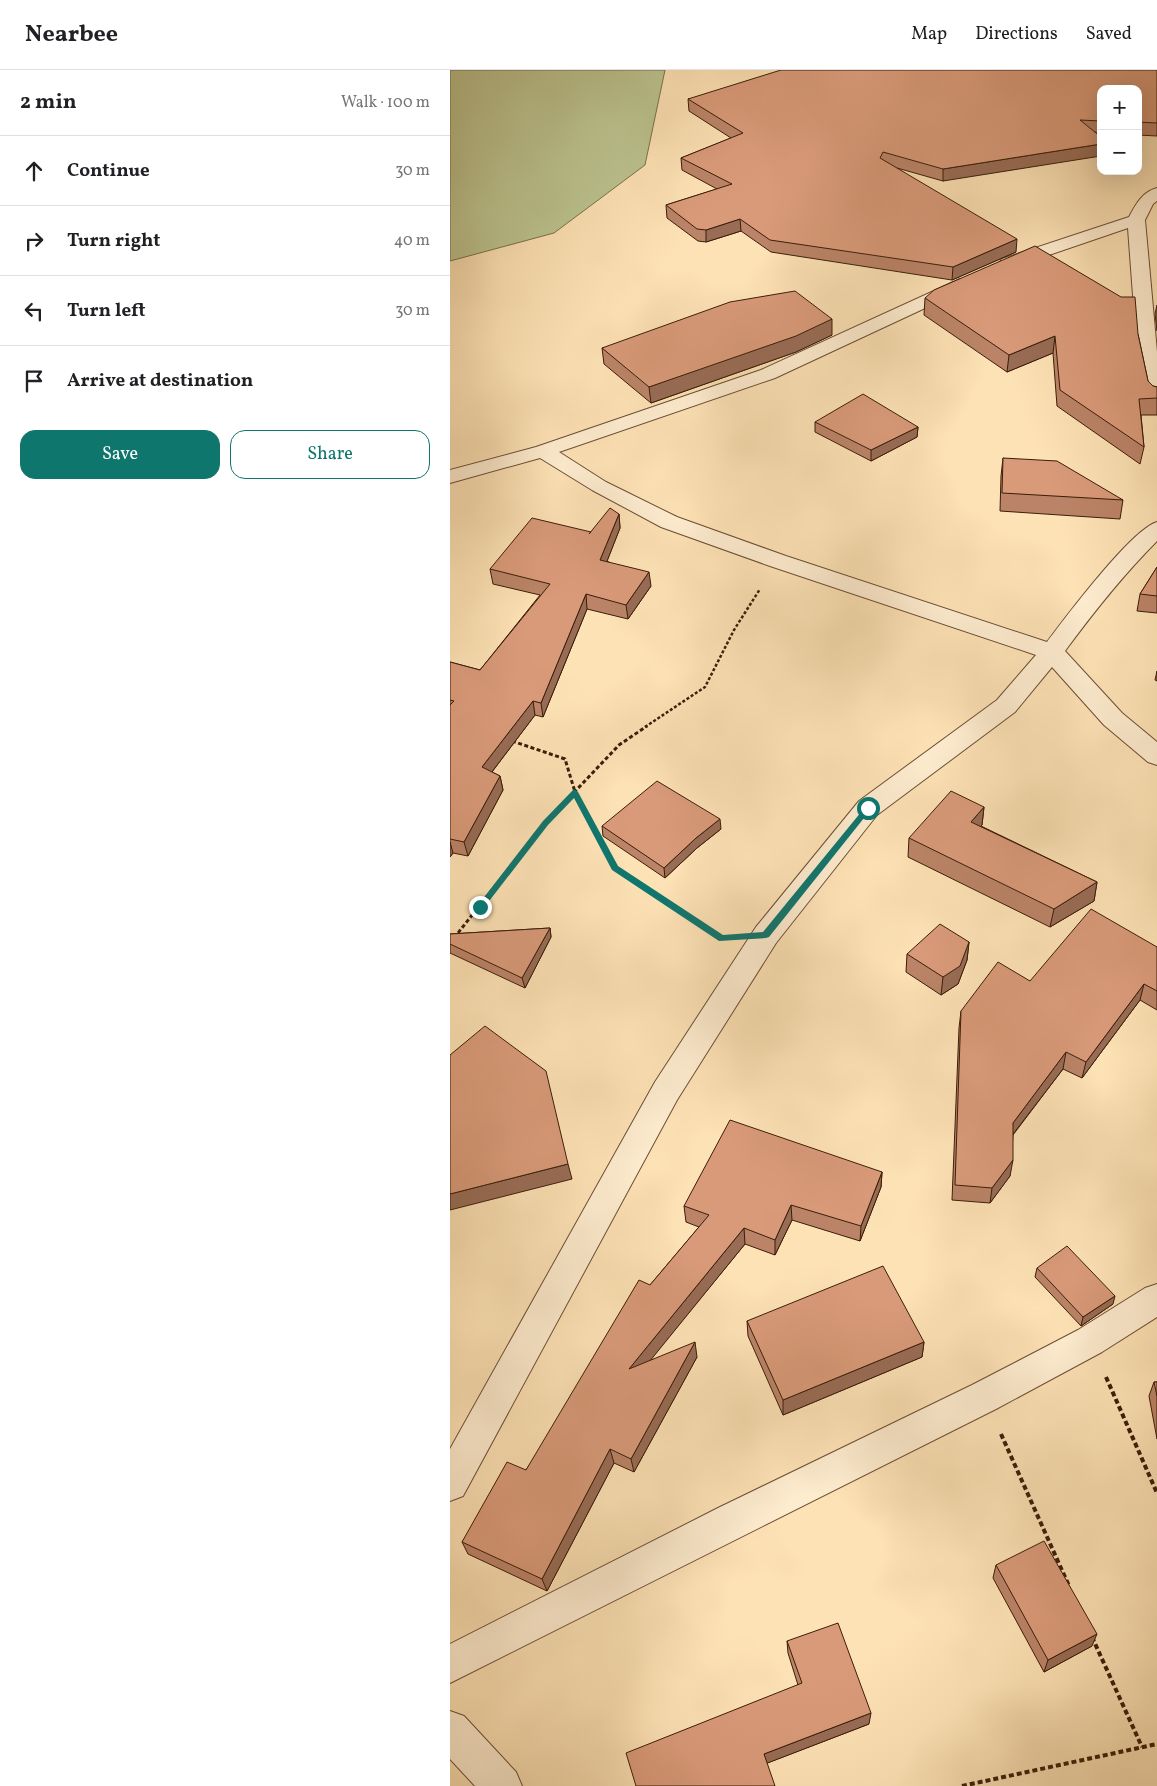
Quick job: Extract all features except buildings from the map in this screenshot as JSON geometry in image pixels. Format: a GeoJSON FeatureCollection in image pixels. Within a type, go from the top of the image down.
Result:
{"type":"FeatureCollection","features":[{"type":"Feature","properties":{"kind":"street"},"geometry":{"type":"LineString","coordinates":[[450,477],[543,451],[768,374],[1015,260],[1136,220],[1153,199]]}},
{"type":"Feature","properties":{"kind":"street"},"geometry":{"type":"LineString","coordinates":[[1136,220],[1147,350],[1157,397]]}},
{"type":"Feature","properties":{"kind":"street"},"geometry":{"type":"LineString","coordinates":[[543,451],[600,486],[669,522],[778,561],[903,600],[1052,652],[1113,719],[1157,756]]}},
{"type":"Feature","properties":{"kind":"street"},"geometry":{"type":"LineString","coordinates":[[450,1484],[666,1092],[766,935],[868,808],[1006,706],[1132,552],[1157,529]]}},
{"type":"Feature","properties":{"kind":"street"},"geometry":{"type":"LineString","coordinates":[[450,1664],[731,1520],[984,1397],[1090,1341],[1157,1299]]}},
{"type":"Feature","properties":{"kind":"street"},"geometry":{"type":"LineString","coordinates":[[450,1730],[502,1786]]}},
{"type":"Feature","properties":{"kind":"path"},"geometry":{"type":"LineString","coordinates":[[450,943],[545,823],[619,745],[705,687],[734,630],[778,561]]}},
{"type":"Feature","properties":{"kind":"path"},"geometry":{"type":"LineString","coordinates":[[503,738],[565,759],[574,792],[615,868],[722,938],[766,935]]}},
{"type":"Feature","properties":{"kind":"path"},"geometry":{"type":"LineString","coordinates":[[1090,1341],[1157,1493]]}},
{"type":"Feature","properties":{"kind":"path"},"geometry":{"type":"LineString","coordinates":[[984,1397],[1073,1595]]}},
{"type":"Feature","properties":{"kind":"path"},"geometry":{"type":"LineString","coordinates":[[1090,1631],[1142,1747]]}},
{"type":"Feature","properties":{"kind":"path"},"geometry":{"type":"LineString","coordinates":[[962,1786],[1157,1744]]}},
{"type":"Feature","properties":{"kind":"green space"},"geometry":{"type":"Polygon","coordinates":[[[450,70],[665,70],[645,165],[554,233],[450,261],[450,70]]]}},
{"type":"Feature","properties":{"kind":"route"},"geometry":{"type":"LineString","coordinates":[[480,907],[545,823],[574,792],[615,868],[722,938],[766,935],[868,808]]}}]}
